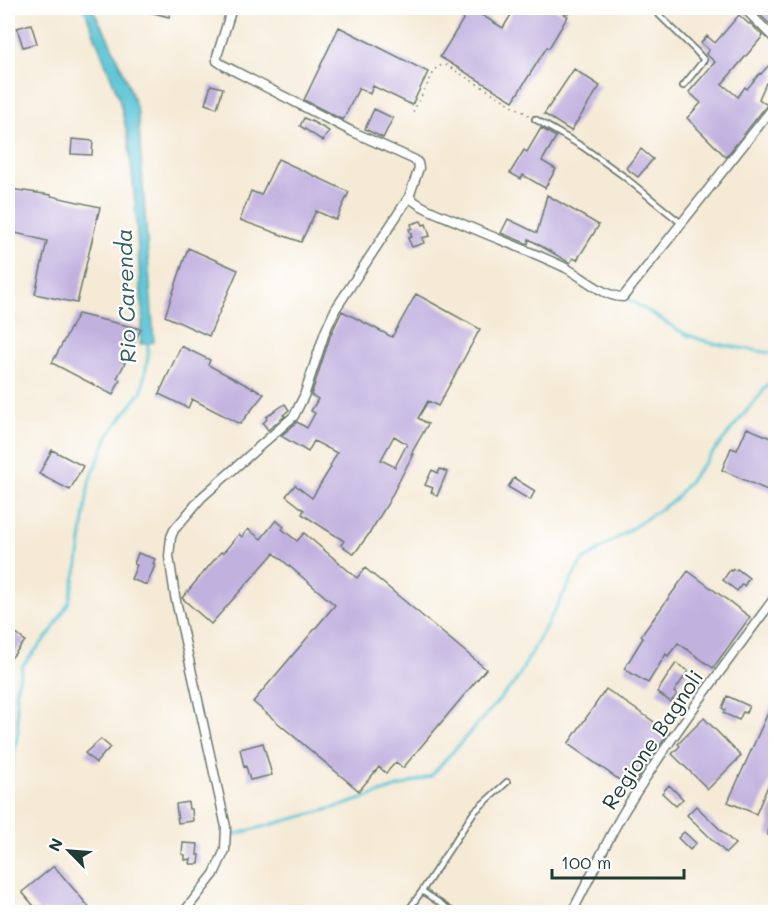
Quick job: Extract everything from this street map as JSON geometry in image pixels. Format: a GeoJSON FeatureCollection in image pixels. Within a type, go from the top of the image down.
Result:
{"type":"FeatureCollection","features":[{"type":"Feature","properties":{"kind":"street"},"geometry":{"type":"LineString","coordinates":[[184,912],[214,874],[225,850],[226,827],[175,596],[169,556],[171,537],[174,530],[202,497],[294,416],[304,396],[325,332],[335,310],[409,197],[419,168],[414,160],[351,131],[217,61],[232,8]]}},
{"type":"Feature","properties":{"kind":"street"},"geometry":{"type":"LineString","coordinates":[[744,8],[776,40]]}},
{"type":"Feature","properties":{"kind":"street"},"geometry":{"type":"LineString","coordinates":[[409,197],[443,216],[552,261],[608,293],[623,297],[776,104]]}},
{"type":"Feature","properties":{"kind":"street","name":"Regione Bagnoli"},"geometry":{"type":"LineString","coordinates":[[572,912],[623,813],[641,784],[776,596]]}},
{"type":"Feature","properties":{"kind":"lane"},"geometry":{"type":"LineString","coordinates":[[655,8],[656,12],[704,60],[683,86]]}},
{"type":"Feature","properties":{"kind":"lane"},"geometry":{"type":"LineString","coordinates":[[535,118],[583,147],[622,175],[681,224]]}},
{"type":"Feature","properties":{"kind":"lane"},"geometry":{"type":"LineString","coordinates":[[407,912],[474,812],[507,783]]}},
{"type":"Feature","properties":{"kind":"lane"},"geometry":{"type":"LineString","coordinates":[[422,891],[453,912]]}},
{"type":"Feature","properties":{"kind":"path"},"geometry":{"type":"LineString","coordinates":[[412,112],[434,71],[439,66],[446,65],[535,118]]}},
{"type":"Feature","properties":{"kind":"water"},"geometry":{"type":"Polygon","coordinates":[[[84,8],[93,8],[120,66],[138,114],[154,342],[140,344],[143,316],[128,137],[119,98],[84,8]]]}},
{"type":"Feature","properties":{"kind":"building"},"geometry":{"type":"Polygon","coordinates":[[[142,8],[171,8],[169,17],[142,10],[142,8]]]}},
{"type":"Feature","properties":{"kind":"building"},"geometry":{"type":"Polygon","coordinates":[[[470,8],[503,28],[515,8],[553,8],[568,16],[513,101],[440,57],[470,8]]]}},
{"type":"Feature","properties":{"kind":"building"},"geometry":{"type":"Polygon","coordinates":[[[762,8],[776,8],[776,30],[758,13],[762,8]]]}},
{"type":"Feature","properties":{"kind":"building"},"geometry":{"type":"Polygon","coordinates":[[[739,15],[763,36],[722,84],[738,97],[745,87],[747,89],[771,63],[776,67],[772,73],[776,76],[768,85],[766,83],[759,99],[767,105],[726,157],[687,118],[701,103],[689,92],[715,62],[706,54],[709,50],[701,43],[707,36],[715,43],[739,15]]]}},
{"type":"Feature","properties":{"kind":"building"},"geometry":{"type":"Polygon","coordinates":[[[31,24],[37,43],[23,47],[17,28],[31,24]]]}},
{"type":"Feature","properties":{"kind":"building"},"geometry":{"type":"Polygon","coordinates":[[[339,27],[428,72],[412,105],[373,86],[370,94],[359,88],[343,120],[304,100],[339,27]]]}},
{"type":"Feature","properties":{"kind":"building"},"geometry":{"type":"Polygon","coordinates":[[[574,69],[600,86],[571,131],[544,114],[574,69]]]}},
{"type":"Feature","properties":{"kind":"building"},"geometry":{"type":"Polygon","coordinates":[[[211,85],[223,88],[217,108],[205,104],[211,85]]]}},
{"type":"Feature","properties":{"kind":"building"},"geometry":{"type":"Polygon","coordinates":[[[374,109],[393,118],[383,138],[365,129],[374,109]]]}},
{"type":"Feature","properties":{"kind":"building"},"geometry":{"type":"Polygon","coordinates":[[[304,118],[329,131],[323,141],[300,126],[304,118]]]}},
{"type":"Feature","properties":{"kind":"building"},"geometry":{"type":"Polygon","coordinates":[[[541,128],[556,137],[542,161],[556,169],[545,188],[523,175],[521,179],[510,173],[524,150],[527,152],[541,128]]]}},
{"type":"Feature","properties":{"kind":"building"},"geometry":{"type":"Polygon","coordinates":[[[72,139],[93,141],[92,155],[71,154],[72,139]]]}},
{"type":"Feature","properties":{"kind":"building"},"geometry":{"type":"Polygon","coordinates":[[[641,149],[653,159],[638,177],[626,168],[641,149]]]}},
{"type":"Feature","properties":{"kind":"building"},"geometry":{"type":"Polygon","coordinates":[[[278,159],[349,192],[336,220],[316,211],[301,242],[240,220],[251,191],[261,195],[278,159]]]}},
{"type":"Feature","properties":{"kind":"building"},"geometry":{"type":"Polygon","coordinates":[[[10,189],[51,195],[100,207],[77,303],[35,294],[47,241],[8,231],[10,189]]]}},
{"type":"Feature","properties":{"kind":"building"},"geometry":{"type":"Polygon","coordinates":[[[547,195],[599,225],[577,260],[573,258],[570,263],[529,239],[528,244],[501,233],[508,219],[537,233],[547,195]]]}},
{"type":"Feature","properties":{"kind":"building"},"geometry":{"type":"Polygon","coordinates":[[[421,221],[423,225],[426,224],[430,236],[422,238],[424,243],[412,247],[408,238],[412,237],[409,229],[412,228],[411,224],[421,221]]]}},
{"type":"Feature","properties":{"kind":"building"},"geometry":{"type":"Polygon","coordinates":[[[188,248],[238,270],[209,336],[165,316],[188,248]]]}},
{"type":"Feature","properties":{"kind":"building"},"geometry":{"type":"Polygon","coordinates":[[[416,294],[480,329],[438,406],[428,401],[418,418],[428,424],[388,503],[354,554],[341,545],[344,541],[302,514],[304,510],[286,496],[295,485],[312,498],[337,453],[314,441],[308,452],[281,436],[297,422],[307,428],[315,413],[311,411],[318,399],[311,395],[331,334],[342,311],[392,337],[416,294]],[[394,436],[381,460],[395,467],[407,444],[394,436]]]}},
{"type":"Feature","properties":{"kind":"building"},"geometry":{"type":"Polygon","coordinates":[[[78,314],[141,329],[133,345],[129,344],[120,360],[125,363],[117,378],[120,380],[113,395],[52,363],[78,314]]]}},
{"type":"Feature","properties":{"kind":"building"},"geometry":{"type":"Polygon","coordinates":[[[181,346],[210,360],[208,365],[264,394],[240,424],[192,399],[188,408],[159,394],[181,346]]]}},
{"type":"Feature","properties":{"kind":"building"},"geometry":{"type":"Polygon","coordinates":[[[285,404],[289,410],[268,430],[263,423],[266,417],[285,404]]]}},
{"type":"Feature","properties":{"kind":"building"},"geometry":{"type":"Polygon","coordinates":[[[747,428],[776,440],[776,494],[722,470],[731,448],[737,450],[747,428]]]}},
{"type":"Feature","properties":{"kind":"building"},"geometry":{"type":"Polygon","coordinates":[[[52,450],[83,466],[70,490],[39,474],[52,450]]]}},
{"type":"Feature","properties":{"kind":"building"},"geometry":{"type":"Polygon","coordinates":[[[440,469],[447,472],[437,496],[431,492],[433,488],[425,485],[432,470],[438,473],[440,469]]]}},
{"type":"Feature","properties":{"kind":"building"},"geometry":{"type":"Polygon","coordinates":[[[514,478],[535,491],[530,500],[508,487],[514,478]]]}},
{"type":"Feature","properties":{"kind":"building"},"geometry":{"type":"Polygon","coordinates":[[[276,520],[284,527],[282,529],[297,541],[304,533],[357,578],[365,568],[486,669],[403,768],[396,762],[386,773],[379,767],[359,791],[253,702],[335,605],[274,553],[211,624],[182,598],[239,534],[242,537],[248,529],[261,539],[276,520]]]}},
{"type":"Feature","properties":{"kind":"building"},"geometry":{"type":"Polygon","coordinates":[[[138,553],[155,559],[147,585],[131,579],[137,565],[134,564],[138,553]]]}},
{"type":"Feature","properties":{"kind":"building"},"geometry":{"type":"Polygon","coordinates":[[[733,569],[736,571],[737,569],[749,578],[737,591],[723,580],[733,569]]]}},
{"type":"Feature","properties":{"kind":"building"},"geometry":{"type":"Polygon","coordinates":[[[688,571],[750,617],[713,668],[678,643],[668,656],[666,654],[648,683],[624,669],[643,638],[641,636],[688,571]]]}},
{"type":"Feature","properties":{"kind":"building"},"geometry":{"type":"Polygon","coordinates":[[[8,627],[25,641],[8,662],[8,627]]]}},
{"type":"Feature","properties":{"kind":"building"},"geometry":{"type":"Polygon","coordinates":[[[676,663],[688,671],[674,692],[677,694],[671,702],[657,692],[676,663]]]}},
{"type":"Feature","properties":{"kind":"building"},"geometry":{"type":"Polygon","coordinates":[[[606,689],[669,732],[631,788],[568,744],[606,689]]]}},
{"type":"Feature","properties":{"kind":"building"},"geometry":{"type":"Polygon","coordinates":[[[776,695],[776,767],[756,814],[728,802],[776,695]]]}},
{"type":"Feature","properties":{"kind":"building"},"geometry":{"type":"Polygon","coordinates":[[[727,696],[749,706],[739,720],[723,713],[725,710],[722,708],[727,696]]]}},
{"type":"Feature","properties":{"kind":"building"},"geometry":{"type":"Polygon","coordinates":[[[704,718],[741,756],[708,789],[672,754],[680,746],[678,744],[704,718]]]}},
{"type":"Feature","properties":{"kind":"building"},"geometry":{"type":"Polygon","coordinates":[[[101,739],[110,747],[96,763],[85,753],[101,739]]]}},
{"type":"Feature","properties":{"kind":"building"},"geometry":{"type":"Polygon","coordinates":[[[263,743],[272,775],[250,780],[240,749],[263,743]]]}},
{"type":"Feature","properties":{"kind":"building"},"geometry":{"type":"Polygon","coordinates":[[[669,785],[683,799],[676,806],[662,793],[669,785]]]}},
{"type":"Feature","properties":{"kind":"building"},"geometry":{"type":"Polygon","coordinates":[[[188,802],[189,809],[192,809],[193,821],[178,823],[176,804],[188,802]]]}},
{"type":"Feature","properties":{"kind":"building"},"geometry":{"type":"Polygon","coordinates":[[[696,806],[735,844],[726,853],[687,815],[696,806]]]}},
{"type":"Feature","properties":{"kind":"building"},"geometry":{"type":"Polygon","coordinates":[[[771,808],[776,808],[776,836],[768,835],[771,808]]]}},
{"type":"Feature","properties":{"kind":"building"},"geometry":{"type":"Polygon","coordinates":[[[684,832],[696,843],[690,850],[678,838],[684,832]]]}},
{"type":"Feature","properties":{"kind":"building"},"geometry":{"type":"Polygon","coordinates":[[[183,843],[198,844],[199,864],[190,864],[191,859],[185,860],[185,855],[182,854],[183,843]]]}},
{"type":"Feature","properties":{"kind":"building"},"geometry":{"type":"Polygon","coordinates":[[[54,866],[89,907],[83,912],[39,912],[22,892],[54,866]]]}},
{"type":"Feature","properties":{"kind":"waterway","name":"Rio Carenda"},"geometry":{"type":"LineString","coordinates":[[83,8],[87,14]]}},
{"type":"Feature","properties":{"kind":"waterway"},"geometry":{"type":"LineString","coordinates":[[628,299],[685,334],[711,343],[776,354]]}},
{"type":"Feature","properties":{"kind":"waterway","name":"Rio Carenda"},"geometry":{"type":"LineString","coordinates":[[8,777],[18,731],[16,689],[23,665],[51,632],[69,602],[78,564],[89,482],[109,434],[142,391],[148,356],[148,340]]}},
{"type":"Feature","properties":{"kind":"waterway"},"geometry":{"type":"LineString","coordinates":[[232,835],[341,806],[431,776],[516,681],[581,562],[674,500],[776,375]]}}]}
